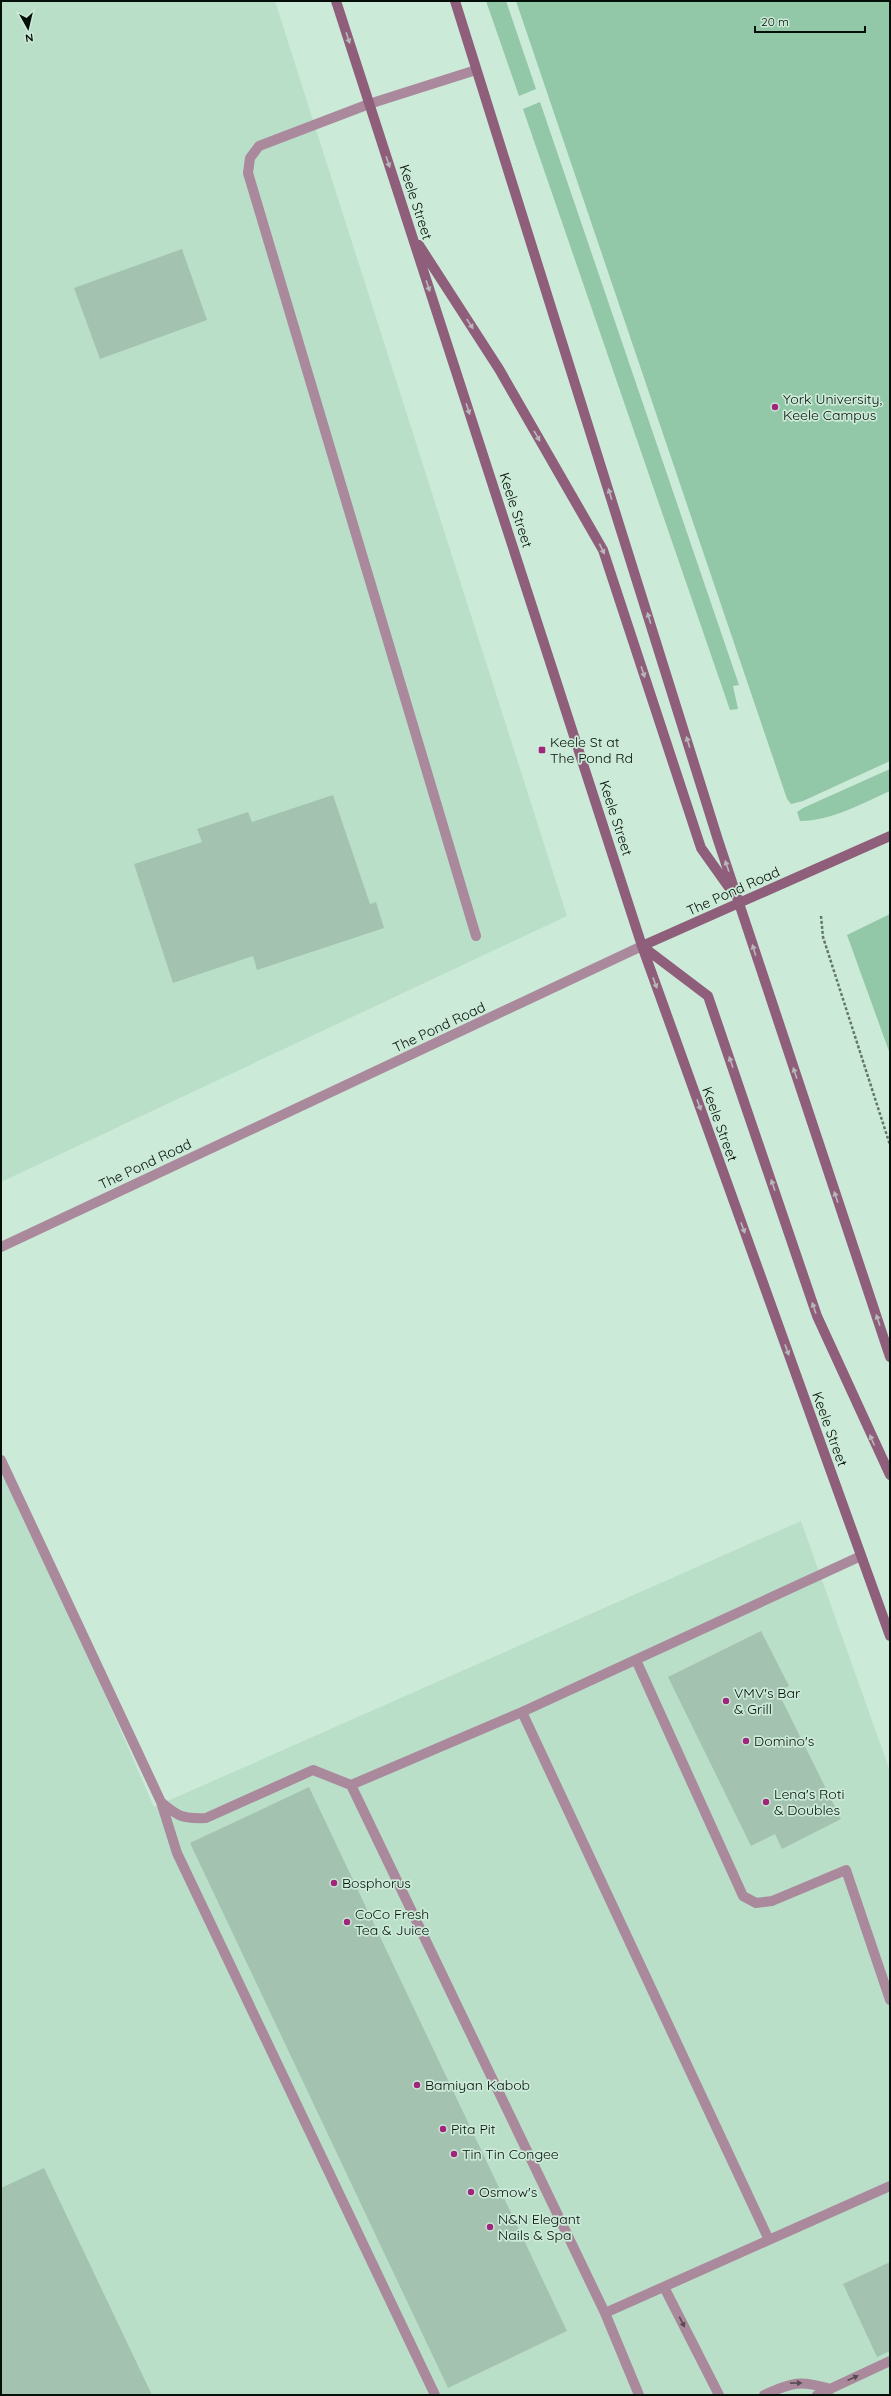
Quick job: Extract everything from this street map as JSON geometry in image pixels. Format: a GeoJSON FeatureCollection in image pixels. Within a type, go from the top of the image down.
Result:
{"type":"FeatureCollection","features":[{"type":"Feature","properties":{"kind":"main road","name":"Keele Street"},"geometry":{"type":"LineString","coordinates":[[336,1],[642,946],[890,1636]]}},
{"type":"Feature","properties":{"kind":"main road"},"geometry":{"type":"LineString","coordinates":[[455,1],[718,840],[890,1357]]}},
{"type":"Feature","properties":{"kind":"main road"},"geometry":{"type":"LineString","coordinates":[[411,233],[499,369],[603,550],[701,848],[740,903]]}},
{"type":"Feature","properties":{"kind":"main road","name":"The Pond Road"},"geometry":{"type":"LineString","coordinates":[[642,946],[890,836]]}},
{"type":"Feature","properties":{"kind":"main road"},"geometry":{"type":"LineString","coordinates":[[642,946],[708,996],[817,1316],[890,1475]]}},
{"type":"Feature","properties":{"kind":"street"},"geometry":{"type":"LineString","coordinates":[[476,70],[370,104],[259,146],[250,158],[248,173],[476,936]]}},
{"type":"Feature","properties":{"kind":"street","name":"The Pond Road"},"geometry":{"type":"LineString","coordinates":[[1,1247],[642,946]]}},
{"type":"Feature","properties":{"kind":"street"},"geometry":{"type":"LineString","coordinates":[[1,1460],[161,1802],[177,1854],[435,2395]]}},
{"type":"Feature","properties":{"kind":"street"},"geometry":{"type":"LineString","coordinates":[[351,1785],[522,1712],[861,1556]]}},
{"type":"Feature","properties":{"kind":"street"},"geometry":{"type":"LineString","coordinates":[[636,1660],[743,1896],[756,1903],[772,1901],[846,1870],[890,2000]]}},
{"type":"Feature","properties":{"kind":"street"},"geometry":{"type":"LineString","coordinates":[[522,1712],[769,2240]]}},
{"type":"Feature","properties":{"kind":"street"},"geometry":{"type":"LineString","coordinates":[[161,1802],[175,1815],[189,1819],[206,1818],[313,1770],[351,1785],[605,2313],[639,2395]]}},
{"type":"Feature","properties":{"kind":"street"},"geometry":{"type":"LineString","coordinates":[[605,2313],[890,2186]]}},
{"type":"Feature","properties":{"kind":"street"},"geometry":{"type":"LineString","coordinates":[[664,2287],[719,2395]]}},
{"type":"Feature","properties":{"kind":"street"},"geometry":{"type":"LineString","coordinates":[[817,2395],[890,2362]]}},
{"type":"Feature","properties":{"kind":"street"},"geometry":{"type":"LineString","coordinates":[[764,2395],[789,2383],[809,2383],[830,2389]]}},
{"type":"Feature","properties":{"kind":"path"},"geometry":{"type":"LineString","coordinates":[[821,916],[823,937],[890,1145]]}},
{"type":"Feature","properties":{"kind":"shaded area"},"geometry":{"type":"Polygon","coordinates":[[[1,1],[275,1],[567,916],[1,1182],[1,1]]]}},
{"type":"Feature","properties":{"kind":"shaded area"},"geometry":{"type":"Polygon","coordinates":[[[486,1],[506,1],[536,89],[519,96],[486,1]]]}},
{"type":"Feature","properties":{"kind":"shaded area","name":"York University, Keele Campus"},"geometry":{"type":"Polygon","coordinates":[[[516,1],[890,1],[890,761],[803,801],[791,804],[787,799],[516,1]]]}},
{"type":"Feature","properties":{"kind":"shaded area"},"geometry":{"type":"Polygon","coordinates":[[[540,102],[739,685],[733,686],[738,709],[730,710],[523,109],[540,102]]]}},
{"type":"Feature","properties":{"kind":"shaded area"},"geometry":{"type":"Polygon","coordinates":[[[890,769],[890,791],[835,815],[800,821],[797,812],[803,808],[890,769]]]}},
{"type":"Feature","properties":{"kind":"shaded area"},"geometry":{"type":"Polygon","coordinates":[[[890,914],[890,1054],[847,935],[890,914]]]}},
{"type":"Feature","properties":{"kind":"shaded area"},"geometry":{"type":"Polygon","coordinates":[[[1,1455],[154,1807],[801,1521],[890,1771],[890,2395],[1,2395],[1,1455]]]}},
{"type":"Feature","properties":{"kind":"building"},"geometry":{"type":"Polygon","coordinates":[[[182,249],[207,320],[100,359],[74,288],[182,249]]]}},
{"type":"Feature","properties":{"kind":"building"},"geometry":{"type":"Polygon","coordinates":[[[333,795],[370,904],[376,902],[384,928],[257,970],[253,956],[173,983],[134,864],[202,842],[197,829],[248,812],[252,822],[333,795]]]}},
{"type":"Feature","properties":{"kind":"building"},"geometry":{"type":"Polygon","coordinates":[[[761,1631],[789,1686],[778,1692],[841,1819],[782,1849],[775,1834],[751,1846],[668,1677],[761,1631]]]}},
{"type":"Feature","properties":{"kind":"building"},"geometry":{"type":"Polygon","coordinates":[[[309,1787],[567,2331],[448,2388],[190,1843],[309,1787]]]}},
{"type":"Feature","properties":{"kind":"building"},"geometry":{"type":"Polygon","coordinates":[[[44,2168],[152,2395],[1,2395],[1,2188],[44,2168]]]}},
{"type":"Feature","properties":{"kind":"building"},"geometry":{"type":"Polygon","coordinates":[[[890,2262],[890,2351],[877,2357],[843,2284],[890,2262]]]}},
{"type":"Feature","properties":{"kind":"place","name":"York University, Keele Campus"},"geometry":{"type":"Point","coordinates":[775,407]}},
{"type":"Feature","properties":{"kind":"place","name":"Keele St at The Pond Rd"},"geometry":{"type":"Point","coordinates":[542,750]}},
{"type":"Feature","properties":{"kind":"place","name":"VMV's Bar & Grill"},"geometry":{"type":"Point","coordinates":[726,1701]}},
{"type":"Feature","properties":{"kind":"place","name":"Domino's"},"geometry":{"type":"Point","coordinates":[746,1741]}},
{"type":"Feature","properties":{"kind":"place","name":"Lena's Roti & Doubles"},"geometry":{"type":"Point","coordinates":[766,1802]}},
{"type":"Feature","properties":{"kind":"place","name":"Bosphorus"},"geometry":{"type":"Point","coordinates":[334,1883]}},
{"type":"Feature","properties":{"kind":"place","name":"CoCo Fresh Tea & Juice"},"geometry":{"type":"Point","coordinates":[347,1922]}},
{"type":"Feature","properties":{"kind":"place","name":"Bamiyan Kabob"},"geometry":{"type":"Point","coordinates":[417,2085]}},
{"type":"Feature","properties":{"kind":"place","name":"Pita Pit"},"geometry":{"type":"Point","coordinates":[443,2129]}},
{"type":"Feature","properties":{"kind":"place","name":"Tin Tin Congee"},"geometry":{"type":"Point","coordinates":[454,2154]}},
{"type":"Feature","properties":{"kind":"place","name":"Osmow's"},"geometry":{"type":"Point","coordinates":[471,2192]}},
{"type":"Feature","properties":{"kind":"place","name":"N&N Elegant Nails & Spa"},"geometry":{"type":"Point","coordinates":[490,2227]}}]}
